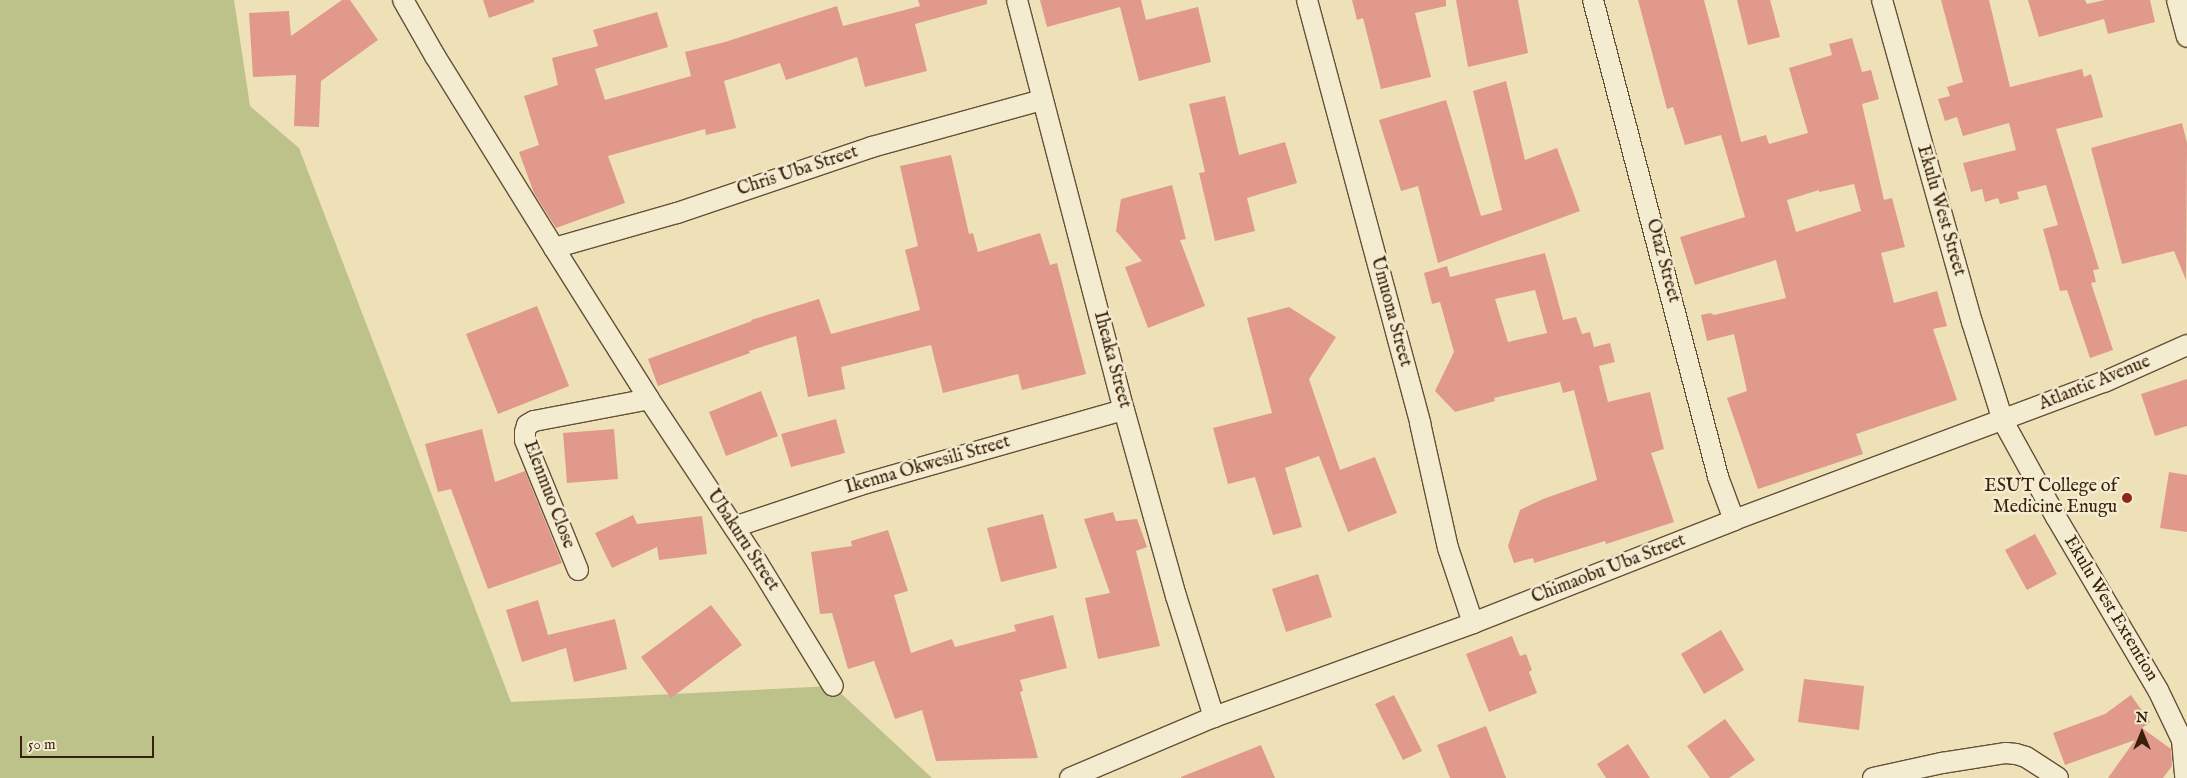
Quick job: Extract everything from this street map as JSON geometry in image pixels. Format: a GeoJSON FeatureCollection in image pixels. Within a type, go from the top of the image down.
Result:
{"type":"FeatureCollection","features":[{"type":"Feature","properties":{"kind":"street","name":"Ubakuru Street"},"geometry":{"type":"LineString","coordinates":[[403,0],[435,56],[554,248],[649,399],[734,527],[833,686]]}},
{"type":"Feature","properties":{"kind":"street","name":"Iheaka Street"},"geometry":{"type":"LineString","coordinates":[[1017,0],[1124,410],[1176,596],[1214,717]]}},
{"type":"Feature","properties":{"kind":"street","name":"Umuona Street"},"geometry":{"type":"LineString","coordinates":[[1307,0],[1420,423],[1448,548],[1474,623]]}},
{"type":"Feature","properties":{"kind":"street","name":"Otaz Street"},"geometry":{"type":"LineString","coordinates":[[1593,0],[1718,477],[1734,520]]}},
{"type":"Feature","properties":{"kind":"street","name":"Ekulu West Street"},"geometry":{"type":"LineString","coordinates":[[1882,0],[1972,322],[2003,420]]}},
{"type":"Feature","properties":{"kind":"street"},"geometry":{"type":"LineString","coordinates":[[2177,0],[2187,37]]}},
{"type":"Feature","properties":{"kind":"street","name":"Chris Uba Street"},"geometry":{"type":"LineString","coordinates":[[554,248],[677,213],[881,144],[1042,100]]}},
{"type":"Feature","properties":{"kind":"street","name":"Atlantic Avenue"},"geometry":{"type":"LineString","coordinates":[[2003,420],[2104,382],[2187,345]]}},
{"type":"Feature","properties":{"kind":"street","name":"Elenmuo Close"},"geometry":{"type":"LineString","coordinates":[[578,570],[525,440],[524,432],[534,420],[649,399]]}},
{"type":"Feature","properties":{"kind":"street","name":"Ikenna Okwesili Street"},"geometry":{"type":"LineString","coordinates":[[734,527],[860,485],[1124,410]]}},
{"type":"Feature","properties":{"kind":"street","name":"Chimaobu Uba Street"},"geometry":{"type":"LineString","coordinates":[[1080,776],[1214,717],[1474,623],[1734,520],[2003,420]]}},
{"type":"Feature","properties":{"kind":"street","name":"Ekulu West Extention"},"geometry":{"type":"LineString","coordinates":[[2003,420],[2056,517],[2158,690],[2182,740],[2185,778]]}},
{"type":"Feature","properties":{"kind":"street"},"geometry":{"type":"LineString","coordinates":[[1873,778],[1942,763],[2006,753],[2026,758],[2058,778]]}},
{"type":"Feature","properties":{"kind":"green space"},"geometry":{"type":"Polygon","coordinates":[[[0,0],[234,0],[250,106],[299,148],[511,702],[833,686],[932,778],[0,778],[0,0]]]}},
{"type":"Feature","properties":{"kind":"building"},"geometry":{"type":"Polygon","coordinates":[[[342,0],[350,0],[378,40],[321,81],[319,127],[294,126],[296,75],[253,77],[249,13],[289,11],[291,36],[342,0]]]}},
{"type":"Feature","properties":{"kind":"building"},"geometry":{"type":"Polygon","coordinates":[[[483,0],[534,0],[534,2],[489,18],[483,0]]]}},
{"type":"Feature","properties":{"kind":"building"},"geometry":{"type":"Polygon","coordinates":[[[918,0],[987,0],[987,4],[915,24],[927,71],[865,87],[857,57],[786,80],[780,63],[724,81],[736,128],[706,135],[705,129],[608,156],[625,203],[556,228],[534,193],[519,152],[539,145],[524,96],[558,85],[552,58],[598,46],[593,30],[657,12],[668,47],[595,69],[605,100],[691,76],[685,52],[725,42],[837,6],[843,26],[920,6],[918,0]]]}},
{"type":"Feature","properties":{"kind":"building"},"geometry":{"type":"Polygon","coordinates":[[[1040,0],[1141,0],[1146,20],[1198,7],[1211,62],[1139,81],[1120,7],[1047,27],[1040,0]]]}},
{"type":"Feature","properties":{"kind":"building"},"geometry":{"type":"Polygon","coordinates":[[[1352,0],[1446,0],[1446,6],[1415,13],[1431,77],[1381,89],[1363,18],[1357,20],[1352,0]]]}},
{"type":"Feature","properties":{"kind":"building"},"geometry":{"type":"Polygon","coordinates":[[[1456,0],[1518,0],[1528,53],[1468,67],[1456,0]]]}},
{"type":"Feature","properties":{"kind":"building"},"geometry":{"type":"Polygon","coordinates":[[[1638,0],[1704,0],[1741,142],[1766,135],[1769,144],[1808,133],[1789,68],[1832,55],[1829,44],[1852,38],[1862,72],[1871,70],[1879,99],[1862,104],[1884,200],[1892,198],[1905,247],[1881,253],[1894,303],[1937,291],[1947,326],[1933,329],[1957,400],[1856,434],[1863,454],[1758,489],[1727,398],[1747,391],[1734,334],[1707,341],[1701,315],[1710,313],[1714,315],[1786,298],[1776,260],[1695,285],[1680,237],[1745,217],[1721,135],[1685,145],[1673,107],[1667,109],[1638,0]],[[1854,184],[1819,192],[1819,190],[1787,200],[1796,232],[1861,211],[1854,184]]]}},
{"type":"Feature","properties":{"kind":"building"},"geometry":{"type":"Polygon","coordinates":[[[1737,0],[1770,0],[1780,37],[1748,45],[1737,0]]]}},
{"type":"Feature","properties":{"kind":"building"},"geometry":{"type":"Polygon","coordinates":[[[1941,0],[1989,0],[2010,87],[2082,69],[2084,77],[2091,74],[2103,117],[2056,129],[2099,269],[2093,270],[2096,282],[2091,283],[2113,350],[2090,358],[2067,290],[2060,291],[2043,229],[2058,225],[2046,185],[2017,192],[2019,199],[2000,204],[1998,198],[1985,202],[1982,189],[1971,192],[1963,163],[2016,150],[2009,123],[1963,136],[1957,117],[1945,121],[1938,99],[1950,96],[1947,87],[1963,82],[1941,0]]]}},
{"type":"Feature","properties":{"kind":"building"},"geometry":{"type":"Polygon","coordinates":[[[2028,0],[2085,0],[2087,4],[2105,0],[2150,0],[2155,22],[2108,34],[2104,19],[2039,37],[2028,0]]]}},
{"type":"Feature","properties":{"kind":"building"},"geometry":{"type":"Polygon","coordinates":[[[1506,81],[1525,160],[1557,148],[1580,211],[1438,263],[1418,186],[1401,191],[1379,120],[1446,100],[1481,216],[1502,210],[1473,91],[1506,81]]]}},
{"type":"Feature","properties":{"kind":"building"},"geometry":{"type":"Polygon","coordinates":[[[1225,96],[1239,155],[1285,142],[1297,183],[1247,198],[1255,231],[1215,241],[1199,173],[1205,172],[1189,104],[1225,96]]]}},
{"type":"Feature","properties":{"kind":"building"},"geometry":{"type":"Polygon","coordinates":[[[2182,123],[2187,143],[2186,280],[2174,251],[2122,264],[2091,148],[2182,123]]]}},
{"type":"Feature","properties":{"kind":"building"},"geometry":{"type":"Polygon","coordinates":[[[951,155],[969,234],[973,233],[978,252],[1040,233],[1050,265],[1057,263],[1086,374],[1022,390],[1018,374],[943,393],[931,345],[841,367],[845,389],[808,397],[796,336],[749,351],[750,353],[658,386],[648,359],[751,320],[819,299],[831,334],[920,310],[905,250],[918,246],[900,166],[951,155]]]}},
{"type":"Feature","properties":{"kind":"building"},"geometry":{"type":"Polygon","coordinates":[[[1172,185],[1186,239],[1180,240],[1205,306],[1148,328],[1125,267],[1142,261],[1116,231],[1121,199],[1172,185]]]}},
{"type":"Feature","properties":{"kind":"building"},"geometry":{"type":"Polygon","coordinates":[[[1545,253],[1563,320],[1576,317],[1582,334],[1590,332],[1594,347],[1610,343],[1615,362],[1599,366],[1608,402],[1650,392],[1664,449],[1651,453],[1674,522],[1606,544],[1605,541],[1534,563],[1533,558],[1514,563],[1508,546],[1520,510],[1543,499],[1597,480],[1574,390],[1563,393],[1560,382],[1494,398],[1495,401],[1455,412],[1435,391],[1454,352],[1440,302],[1432,304],[1424,273],[1447,266],[1450,277],[1545,253]],[[1535,290],[1495,299],[1508,342],[1547,333],[1535,290]]]}},
{"type":"Feature","properties":{"kind":"building"},"geometry":{"type":"Polygon","coordinates":[[[537,306],[569,386],[498,414],[466,334],[537,306]]]}},
{"type":"Feature","properties":{"kind":"building"},"geometry":{"type":"Polygon","coordinates":[[[1289,307],[1336,337],[1309,379],[1340,470],[1375,457],[1397,513],[1348,532],[1319,456],[1285,468],[1302,527],[1273,535],[1255,477],[1228,484],[1213,428],[1272,413],[1247,318],[1289,307]]]}},
{"type":"Feature","properties":{"kind":"building"},"geometry":{"type":"Polygon","coordinates":[[[2187,379],[2187,426],[2155,436],[2141,394],[2187,379]]]}},
{"type":"Feature","properties":{"kind":"building"},"geometry":{"type":"Polygon","coordinates":[[[761,391],[778,436],[726,456],[709,412],[761,391]]]}},
{"type":"Feature","properties":{"kind":"building"},"geometry":{"type":"Polygon","coordinates":[[[836,419],[845,453],[791,467],[781,434],[836,419]]]}},
{"type":"Feature","properties":{"kind":"building"},"geometry":{"type":"Polygon","coordinates":[[[482,429],[495,482],[525,471],[562,563],[488,589],[451,489],[438,492],[425,444],[482,429]]]}},
{"type":"Feature","properties":{"kind":"building"},"geometry":{"type":"Polygon","coordinates":[[[614,429],[618,479],[567,483],[563,433],[614,429]]]}},
{"type":"Feature","properties":{"kind":"building"},"geometry":{"type":"Polygon","coordinates":[[[2169,472],[2187,475],[2187,532],[2160,528],[2169,472]]]}},
{"type":"Feature","properties":{"kind":"building"},"geometry":{"type":"Polygon","coordinates":[[[1113,512],[1116,521],[1137,519],[1147,547],[1136,551],[1160,646],[1098,659],[1085,598],[1110,593],[1084,519],[1113,512]]]}},
{"type":"Feature","properties":{"kind":"building"},"geometry":{"type":"Polygon","coordinates":[[[1043,514],[1057,568],[1001,582],[987,528],[1043,514]]]}},
{"type":"Feature","properties":{"kind":"building"},"geometry":{"type":"Polygon","coordinates":[[[633,515],[637,524],[702,516],[707,554],[659,560],[657,547],[612,568],[595,533],[633,515]]]}},
{"type":"Feature","properties":{"kind":"building"},"geometry":{"type":"Polygon","coordinates":[[[888,530],[908,591],[894,595],[911,653],[952,639],[955,647],[1016,631],[1014,625],[1053,615],[1067,668],[1020,680],[1023,691],[1020,692],[1038,758],[936,761],[922,710],[895,719],[874,661],[848,669],[832,613],[820,614],[811,552],[852,546],[851,541],[888,530]]]}},
{"type":"Feature","properties":{"kind":"building"},"geometry":{"type":"Polygon","coordinates":[[[2035,534],[2057,574],[2027,590],[2005,550],[2035,534]]]}},
{"type":"Feature","properties":{"kind":"building"},"geometry":{"type":"Polygon","coordinates":[[[1318,574],[1332,617],[1286,632],[1272,589],[1318,574]]]}},
{"type":"Feature","properties":{"kind":"building"},"geometry":{"type":"Polygon","coordinates":[[[538,600],[548,635],[615,619],[627,669],[574,682],[566,648],[522,662],[506,610],[538,600]]]}},
{"type":"Feature","properties":{"kind":"building"},"geometry":{"type":"Polygon","coordinates":[[[711,605],[742,645],[671,698],[641,657],[711,605]]]}},
{"type":"Feature","properties":{"kind":"building"},"geometry":{"type":"Polygon","coordinates":[[[1721,630],[1744,670],[1704,694],[1681,654],[1721,630]]]}},
{"type":"Feature","properties":{"kind":"building"},"geometry":{"type":"Polygon","coordinates":[[[1512,636],[1520,656],[1526,654],[1532,670],[1529,672],[1537,693],[1489,712],[1466,654],[1512,636]]]}},
{"type":"Feature","properties":{"kind":"building"},"geometry":{"type":"Polygon","coordinates":[[[1804,679],[1864,686],[1859,730],[1798,722],[1804,679]]]}},
{"type":"Feature","properties":{"kind":"building"},"geometry":{"type":"Polygon","coordinates":[[[1394,695],[1422,751],[1403,760],[1375,704],[1394,695]]]}},
{"type":"Feature","properties":{"kind":"building"},"geometry":{"type":"Polygon","coordinates":[[[2131,695],[2150,722],[2142,728],[2171,749],[2172,766],[2163,778],[2108,778],[2135,740],[2065,765],[2053,733],[2105,714],[2131,695]]]}},
{"type":"Feature","properties":{"kind":"building"},"geometry":{"type":"Polygon","coordinates":[[[1725,719],[1755,760],[1729,778],[1710,778],[1687,746],[1725,719]]]}},
{"type":"Feature","properties":{"kind":"building"},"geometry":{"type":"Polygon","coordinates":[[[1486,726],[1506,778],[1450,778],[1437,745],[1486,726]]]}},
{"type":"Feature","properties":{"kind":"building"},"geometry":{"type":"Polygon","coordinates":[[[1628,744],[1650,778],[1606,778],[1597,764],[1628,744]]]}},
{"type":"Feature","properties":{"kind":"building"},"geometry":{"type":"Polygon","coordinates":[[[1261,745],[1275,778],[1181,778],[1181,777],[1261,745]]]}},
{"type":"Feature","properties":{"kind":"place","name":"ESUT College of Medicine Enugu"},"geometry":{"type":"Point","coordinates":[2127,498]}}]}
